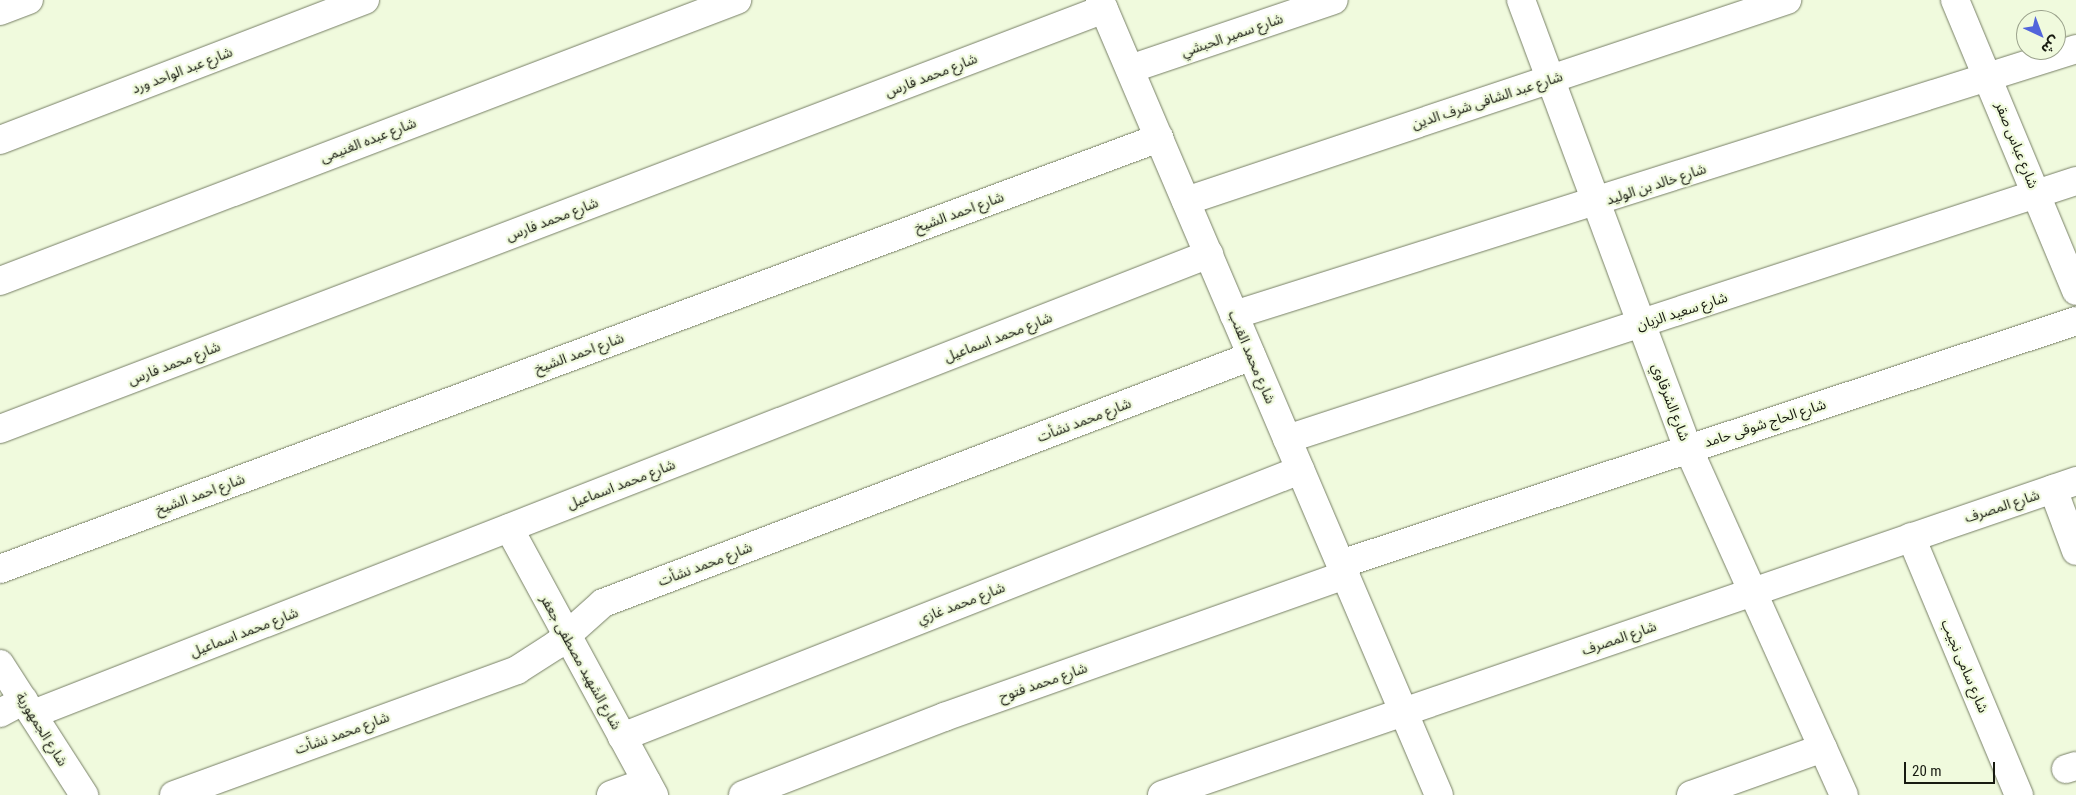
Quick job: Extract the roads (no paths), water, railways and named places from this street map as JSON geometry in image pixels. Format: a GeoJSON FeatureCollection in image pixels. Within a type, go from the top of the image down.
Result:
{"type":"FeatureCollection","features":[{"type":"Feature","properties":{"kind":"street"},"geometry":{"type":"LineString","coordinates":[[0,11],[29,0]]}},
{"type":"Feature","properties":{"kind":"street","name":"شارع عبد الواحد ورد"},"geometry":{"type":"LineString","coordinates":[[0,140],[365,0]]}},
{"type":"Feature","properties":{"kind":"street","name":"شارع عبده الغنيمى"},"geometry":{"type":"LineString","coordinates":[[0,281],[737,0]]}},
{"type":"Feature","properties":{"kind":"street","name":"شارع سمير الحبشي"},"geometry":{"type":"LineString","coordinates":[[1130,69],[1334,0]]}},
{"type":"Feature","properties":{"kind":"street","name":"شارع الشرقاوي"},"geometry":{"type":"LineString","coordinates":[[1521,0],[1688,448],[1844,795]]}},
{"type":"Feature","properties":{"kind":"street","name":"شارع عبد الشافى شرف الدين"},"geometry":{"type":"LineString","coordinates":[[1186,201],[1787,0]]}},
{"type":"Feature","properties":{"kind":"street","name":"شارع عباس صقر"},"geometry":{"type":"LineString","coordinates":[[1955,0],[1989,77],[2076,291]]}},
{"type":"Feature","properties":{"kind":"street","name":"شارع محمد القنب"},"geometry":{"type":"LineString","coordinates":[[1102,4],[1439,795]]}},
{"type":"Feature","properties":{"kind":"street","name":"شارع محمد فارس"},"geometry":{"type":"LineString","coordinates":[[0,429],[1102,4]]}},
{"type":"Feature","properties":{"kind":"street","name":"شارع خالد بن الوليد"},"geometry":{"type":"LineString","coordinates":[[1234,315],[1597,202],[2076,49]]}},
{"type":"Feature","properties":{"kind":"street","name":"شارع احمد الشيخ"},"geometry":{"type":"LineString","coordinates":[[0,569],[1159,138]]}},
{"type":"Feature","properties":{"kind":"street","name":"شارع سعيد الزيان"},"geometry":{"type":"LineString","coordinates":[[1287,439],[2076,181]]}},
{"type":"Feature","properties":{"kind":"street","name":"شارع محمد اسماعيل"},"geometry":{"type":"LineString","coordinates":[[0,713],[28,707],[509,528],[1208,254]]}},
{"type":"Feature","properties":{"kind":"street","name":"شارع الحاج شوقى حامد"},"geometry":{"type":"LineString","coordinates":[[1343,569],[1688,448],[2076,320]]}},
{"type":"Feature","properties":{"kind":"street","name":"شارع محمد نشأت"},"geometry":{"type":"LineString","coordinates":[[174,795],[517,670],[565,636],[603,603],[1252,356]]}},
{"type":"Feature","properties":{"kind":"street","name":"شارع محمد غازي"},"geometry":{"type":"LineString","coordinates":[[622,737],[1300,470]]}},
{"type":"Feature","properties":{"kind":"street"},"geometry":{"type":"LineString","coordinates":[[2064,485],[2076,551]]}},
{"type":"Feature","properties":{"kind":"street","name":"شارع المصرف"},"geometry":{"type":"LineString","coordinates":[[1162,795],[1404,714],[1753,591],[2064,485]]}},
{"type":"Feature","properties":{"kind":"street","name":"شارع الشهيد مصطفى جعفر"},"geometry":{"type":"LineString","coordinates":[[509,528],[565,636],[650,788]]}},
{"type":"Feature","properties":{"kind":"street","name":"شارع سامى نجيب"},"geometry":{"type":"LineString","coordinates":[[1911,537],[2019,795]]}},
{"type":"Feature","properties":{"kind":"street","name":"شارع محمد فتوح"},"geometry":{"type":"LineString","coordinates":[[743,795],[953,714],[1343,569]]}},
{"type":"Feature","properties":{"kind":"street","name":"شارع الجمهورية"},"geometry":{"type":"LineString","coordinates":[[0,664],[84,795]]}},
{"type":"Feature","properties":{"kind":"street"},"geometry":{"type":"LineString","coordinates":[[1691,795],[1823,748]]}},
{"type":"Feature","properties":{"kind":"street"},"geometry":{"type":"LineString","coordinates":[[611,795],[650,788]]}}]}
